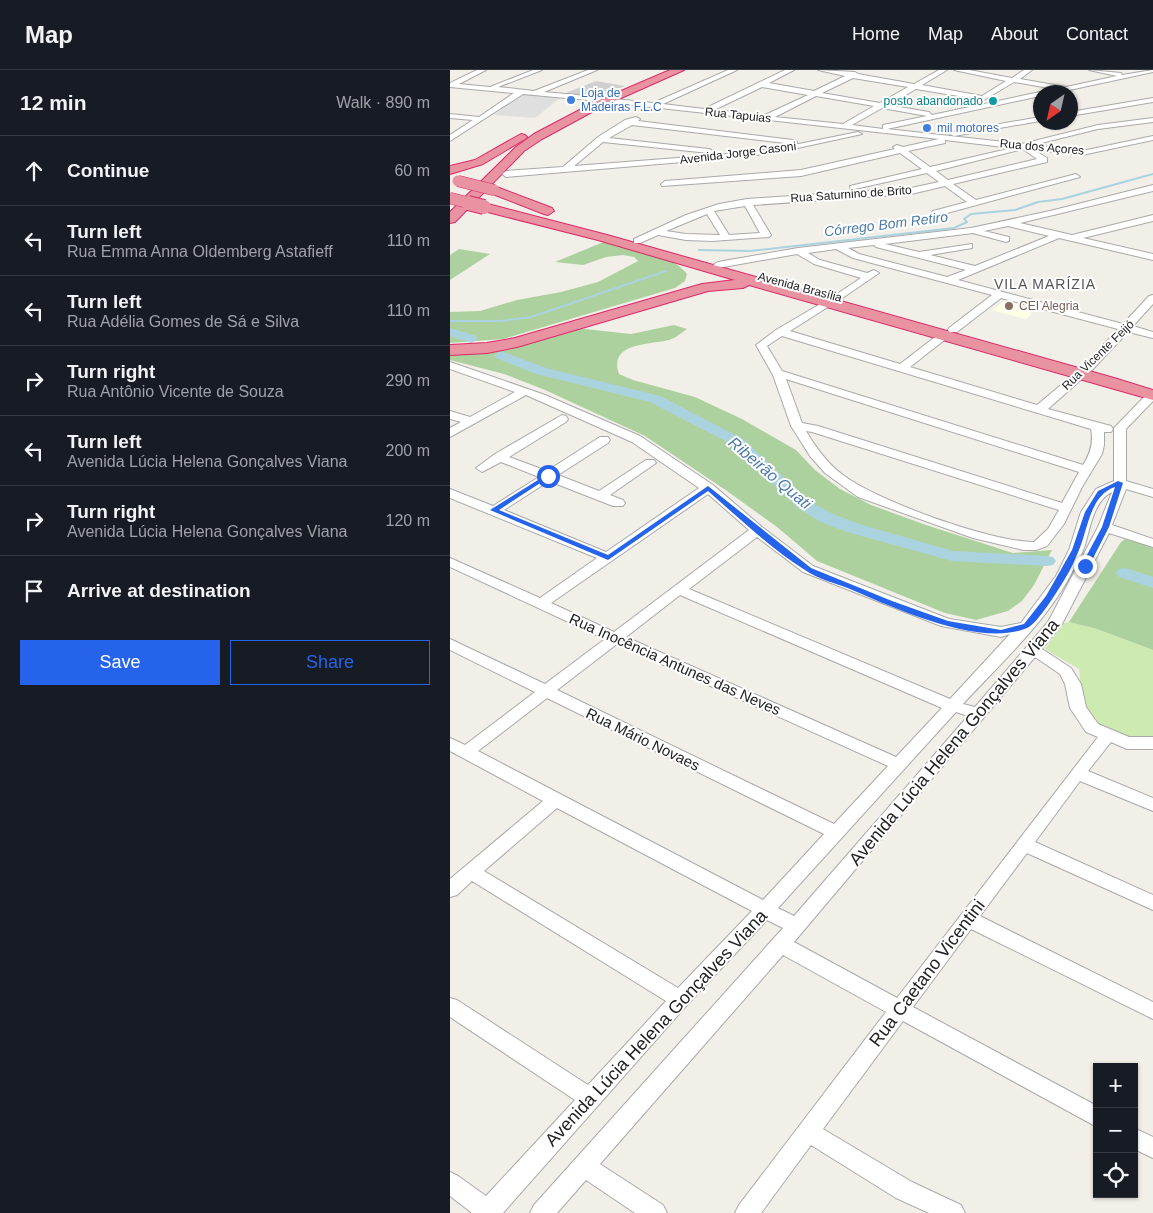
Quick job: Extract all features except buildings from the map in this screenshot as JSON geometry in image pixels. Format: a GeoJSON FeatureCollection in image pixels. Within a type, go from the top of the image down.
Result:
{"type":"FeatureCollection","features":[{"type":"Feature","properties":{"kind":"highway"},"geometry":{"type":"LineString","coordinates":[[450,209],[492,172],[514,148],[551,124],[666,70]]}},
{"type":"Feature","properties":{"kind":"highway"},"geometry":{"type":"LineString","coordinates":[[450,170],[479,162],[536,128],[678,70]]}},
{"type":"Feature","properties":{"kind":"highway"},"geometry":{"type":"LineString","coordinates":[[527,202],[516,196],[504,184],[506,174],[521,152],[532,143],[603,104],[603,100]]}},
{"type":"Feature","properties":{"kind":"highway"},"geometry":{"type":"LineString","coordinates":[[450,219],[520,148],[603,100]]}},
{"type":"Feature","properties":{"kind":"highway","name":"Avenida Brasília"},"geometry":{"type":"LineString","coordinates":[[454,180],[494,190],[576,221],[637,241],[833,300],[1086,370],[1152,396]]}},
{"type":"Feature","properties":{"kind":"highway","name":"Avenida Brasília"},"geometry":{"type":"LineString","coordinates":[[450,198],[574,228],[796,294],[833,300]]}},
{"type":"Feature","properties":{"kind":"highway"},"geometry":{"type":"LineString","coordinates":[[450,348],[523,338],[677,292],[688,287],[697,278],[692,268],[677,258]]}},
{"type":"Feature","properties":{"kind":"highway"},"geometry":{"type":"LineString","coordinates":[[450,348],[487,348],[525,340],[719,285],[746,284],[796,294]]}},
{"type":"Feature","properties":{"kind":"street"},"geometry":{"type":"LineString","coordinates":[[451,86],[482,70]]}},
{"type":"Feature","properties":{"kind":"street"},"geometry":{"type":"LineString","coordinates":[[489,89],[539,70]]}},
{"type":"Feature","properties":{"kind":"street"},"geometry":{"type":"LineString","coordinates":[[534,93],[594,70]]}},
{"type":"Feature","properties":{"kind":"street"},"geometry":{"type":"LineString","coordinates":[[566,169],[601,139],[628,122],[657,106],[734,70]]}},
{"type":"Feature","properties":{"kind":"street"},"geometry":{"type":"LineString","coordinates":[[704,111],[791,70]]}},
{"type":"Feature","properties":{"kind":"street"},"geometry":{"type":"LineString","coordinates":[[820,70],[984,98]]}},
{"type":"Feature","properties":{"kind":"street"},"geometry":{"type":"LineString","coordinates":[[766,118],[863,70]]}},
{"type":"Feature","properties":{"kind":"street"},"geometry":{"type":"LineString","coordinates":[[845,128],[944,70]]}},
{"type":"Feature","properties":{"kind":"street"},"geometry":{"type":"LineString","coordinates":[[957,70],[1037,85]]}},
{"type":"Feature","properties":{"kind":"street"},"geometry":{"type":"LineString","coordinates":[[967,110],[1029,70]]}},
{"type":"Feature","properties":{"kind":"street"},"geometry":{"type":"LineString","coordinates":[[1092,70],[1131,75],[1146,80]]}},
{"type":"Feature","properties":{"kind":"street"},"geometry":{"type":"LineString","coordinates":[[1078,89],[1114,82],[1116,78],[1153,70]]}},
{"type":"Feature","properties":{"kind":"street"},"geometry":{"type":"LineString","coordinates":[[760,84],[938,116]]}},
{"type":"Feature","properties":{"kind":"street","name":"Rua Tapuias"},"geometry":{"type":"LineString","coordinates":[[451,86],[704,111],[881,134]]}},
{"type":"Feature","properties":{"kind":"street"},"geometry":{"type":"LineString","coordinates":[[450,139],[521,92]]}},
{"type":"Feature","properties":{"kind":"street","name":"Avenida Jorge Casoni"},"geometry":{"type":"LineString","coordinates":[[506,174],[742,155],[789,144],[810,144],[857,134],[881,134],[938,116],[1033,97]]}},
{"type":"Feature","properties":{"kind":"street"},"geometry":{"type":"LineString","coordinates":[[1078,112],[1153,100]]}},
{"type":"Feature","properties":{"kind":"street"},"geometry":{"type":"LineString","coordinates":[[450,116],[481,119]]}},
{"type":"Feature","properties":{"kind":"street"},"geometry":{"type":"LineString","coordinates":[[1078,117],[1128,143]]}},
{"type":"Feature","properties":{"kind":"street"},"geometry":{"type":"LineString","coordinates":[[938,137],[1033,120]]}},
{"type":"Feature","properties":{"kind":"street"},"geometry":{"type":"LineString","coordinates":[[789,199],[844,190],[930,171],[1024,147],[1034,142],[1098,127],[1153,120]]}},
{"type":"Feature","properties":{"kind":"street"},"geometry":{"type":"LineString","coordinates":[[628,122],[789,144]]}},
{"type":"Feature","properties":{"kind":"street"},"geometry":{"type":"LineString","coordinates":[[845,128],[856,131],[857,134]]}},
{"type":"Feature","properties":{"kind":"street"},"geometry":{"type":"LineString","coordinates":[[881,134],[974,203]]}},
{"type":"Feature","properties":{"kind":"street","name":"Rua dos Açores"},"geometry":{"type":"LineString","coordinates":[[881,134],[953,138],[1082,153],[1153,138]]}},
{"type":"Feature","properties":{"kind":"street"},"geometry":{"type":"LineString","coordinates":[[665,184],[801,172],[903,151],[953,138]]}},
{"type":"Feature","properties":{"kind":"street"},"geometry":{"type":"LineString","coordinates":[[601,139],[742,155]]}},
{"type":"Feature","properties":{"kind":"street","name":"Rua Saturnino de Brito"},"geometry":{"type":"LineString","coordinates":[[637,241],[709,210],[747,202],[888,194],[948,184],[1044,160],[1024,147]]}},
{"type":"Feature","properties":{"kind":"street"},"geometry":{"type":"LineString","coordinates":[[936,213],[1076,177]]}},
{"type":"Feature","properties":{"kind":"street"},"geometry":{"type":"LineString","coordinates":[[718,265],[798,251],[971,231],[1009,224],[1153,188]]}},
{"type":"Feature","properties":{"kind":"street"},"geometry":{"type":"LineString","coordinates":[[657,232],[691,239],[766,235],[747,202]]}},
{"type":"Feature","properties":{"kind":"street"},"geometry":{"type":"LineString","coordinates":[[709,210],[726,238]]}},
{"type":"Feature","properties":{"kind":"street"},"geometry":{"type":"LineString","coordinates":[[1069,239],[1153,218]]}},
{"type":"Feature","properties":{"kind":"street"},"geometry":{"type":"LineString","coordinates":[[1009,224],[1153,257]]}},
{"type":"Feature","properties":{"kind":"street"},"geometry":{"type":"LineString","coordinates":[[971,231],[1006,239]]}},
{"type":"Feature","properties":{"kind":"street"},"geometry":{"type":"LineString","coordinates":[[914,254],[969,246],[934,236]]}},
{"type":"Feature","properties":{"kind":"street"},"geometry":{"type":"LineString","coordinates":[[947,281],[1056,236]]}},
{"type":"Feature","properties":{"kind":"street"},"geometry":{"type":"LineString","coordinates":[[869,242],[974,269]]}},
{"type":"Feature","properties":{"kind":"street"},"geometry":{"type":"LineString","coordinates":[[836,246],[850,254],[1153,335]]}},
{"type":"Feature","properties":{"kind":"street"},"geometry":{"type":"LineString","coordinates":[[798,251],[817,262],[869,277]]}},
{"type":"Feature","properties":{"kind":"street"},"geometry":{"type":"LineString","coordinates":[[887,264],[761,344],[777,373],[797,426],[827,468],[861,493],[947,526],[1021,547],[1036,546],[1046,540],[1057,525],[1076,484],[1098,448],[1101,437],[1097,427]]}},
{"type":"Feature","properties":{"kind":"street"},"geometry":{"type":"LineString","coordinates":[[902,368],[1000,294]]}},
{"type":"Feature","properties":{"kind":"street","name":"Rua Vicente Feijó"},"geometry":{"type":"LineString","coordinates":[[1040,410],[1086,370],[1153,298]]}},
{"type":"Feature","properties":{"kind":"street"},"geometry":{"type":"LineString","coordinates":[[780,332],[1097,427],[1120,428]]}},
{"type":"Feature","properties":{"kind":"street"},"geometry":{"type":"LineString","coordinates":[[450,365],[525,391],[614,427],[636,439],[708,488],[757,530],[808,569],[938,620],[1001,632],[1026,626]]}},
{"type":"Feature","properties":{"kind":"street"},"geometry":{"type":"LineString","coordinates":[[777,373],[1086,470]]}},
{"type":"Feature","properties":{"kind":"street"},"geometry":{"type":"LineString","coordinates":[[450,433],[525,391]]}},
{"type":"Feature","properties":{"kind":"street"},"geometry":{"type":"LineString","coordinates":[[1152,396],[1120,428],[1120,483],[1153,493]]}},
{"type":"Feature","properties":{"kind":"street"},"geometry":{"type":"LineString","coordinates":[[450,415],[470,421]]}},
{"type":"Feature","properties":{"kind":"street"},"geometry":{"type":"LineString","coordinates":[[482,468],[562,419]]}},
{"type":"Feature","properties":{"kind":"street"},"geometry":{"type":"LineString","coordinates":[[797,426],[814,429],[1066,508]]}},
{"type":"Feature","properties":{"kind":"street"},"geometry":{"type":"LineString","coordinates":[[494,510],[604,440]]}},
{"type":"Feature","properties":{"kind":"street"},"geometry":{"type":"LineString","coordinates":[[499,457],[618,503]]}},
{"type":"Feature","properties":{"kind":"street"},"geometry":{"type":"LineString","coordinates":[[600,496],[650,462]]}},
{"type":"Feature","properties":{"kind":"street","name":"Avenida Lúcia Helena Gonçalves Viana"},"geometry":{"type":"LineString","coordinates":[[542,1213],[855,861],[1056,624],[1088,512],[1101,492],[1108,487],[1120,483]]}},
{"type":"Feature","properties":{"kind":"street","name":"Avenida Lúcia Helena Gonçalves Viana"},"geometry":{"type":"LineString","coordinates":[[488,1212],[680,999],[837,833],[952,706],[1067,584],[1093,550],[1105,527],[1120,483]]}},
{"type":"Feature","properties":{"kind":"street"},"geometry":{"type":"LineString","coordinates":[[1076,484],[1088,512]]}},
{"type":"Feature","properties":{"kind":"street"},"geometry":{"type":"LineString","coordinates":[[540,604],[708,488]]}},
{"type":"Feature","properties":{"kind":"street"},"geometry":{"type":"LineString","coordinates":[[450,492],[608,558]]}},
{"type":"Feature","properties":{"kind":"street"},"geometry":{"type":"LineString","coordinates":[[1105,527],[1153,543]]}},
{"type":"Feature","properties":{"kind":"street"},"geometry":{"type":"LineString","coordinates":[[466,752],[757,530]]}},
{"type":"Feature","properties":{"kind":"street","name":"Rua Inocência Antunes das Neves"},"geometry":{"type":"LineString","coordinates":[[450,562],[900,765]]}},
{"type":"Feature","properties":{"kind":"street"},"geometry":{"type":"LineString","coordinates":[[680,590],[952,706],[980,714]]}},
{"type":"Feature","properties":{"kind":"street","name":"Rua Mário Novaes"},"geometry":{"type":"LineString","coordinates":[[450,644],[837,833]]}},
{"type":"Feature","properties":{"kind":"street"},"geometry":{"type":"LineString","coordinates":[[1034,650],[1066,671],[1072,684],[1078,708],[1092,728],[1127,743],[1153,743]]}},
{"type":"Feature","properties":{"kind":"street","name":"Rua Caetano Vicentini"},"geometry":{"type":"LineString","coordinates":[[747,1213],[1077,773],[1108,735]]}},
{"type":"Feature","properties":{"kind":"street"},"geometry":{"type":"LineString","coordinates":[[450,744],[796,926]]}},
{"type":"Feature","properties":{"kind":"street"},"geometry":{"type":"LineString","coordinates":[[1077,773],[1153,804]]}},
{"type":"Feature","properties":{"kind":"street"},"geometry":{"type":"LineString","coordinates":[[450,890],[555,800]]}},
{"type":"Feature","properties":{"kind":"street"},"geometry":{"type":"LineString","coordinates":[[1024,844],[1153,904]]}},
{"type":"Feature","properties":{"kind":"street"},"geometry":{"type":"LineString","coordinates":[[471,872],[680,999]]}},
{"type":"Feature","properties":{"kind":"street"},"geometry":{"type":"LineString","coordinates":[[968,919],[1153,1011]]}},
{"type":"Feature","properties":{"kind":"street"},"geometry":{"type":"LineString","coordinates":[[780,944],[1093,1116]]}},
{"type":"Feature","properties":{"kind":"street"},"geometry":{"type":"LineString","coordinates":[[450,1006],[590,1098]]}},
{"type":"Feature","properties":{"kind":"street"},"geometry":{"type":"LineString","coordinates":[[808,1132],[904,1190],[953,1213]]}},
{"type":"Feature","properties":{"kind":"street"},"geometry":{"type":"LineString","coordinates":[[1138,1140],[1153,1148]]}},
{"type":"Feature","properties":{"kind":"street"},"geometry":{"type":"LineString","coordinates":[[584,1166],[655,1213]]}},
{"type":"Feature","properties":{"kind":"street"},"geometry":{"type":"LineString","coordinates":[[450,1183],[488,1212]]}},
{"type":"Feature","properties":{"kind":"shaded area"},"geometry":{"type":"Polygon","coordinates":[[[596,81],[625,86],[596,98],[561,95],[596,81]]]}},
{"type":"Feature","properties":{"kind":"shaded area"},"geometry":{"type":"Polygon","coordinates":[[[522,94],[560,98],[535,118],[494,115],[522,94]]]}},
{"type":"Feature","properties":{"kind":"shaded area","name":"CEI Alegria"},"geometry":{"type":"Polygon","coordinates":[[[1007,299],[1025,303],[1018,309],[1032,313],[1026,319],[992,310],[1007,299]]]}},
{"type":"Feature","properties":{"kind":"green space"},"geometry":{"type":"Polygon","coordinates":[[[606,241],[649,252],[670,261],[687,274],[685,281],[675,288],[503,339],[450,343],[450,312],[480,311],[517,300],[561,292],[598,282],[638,261],[634,257],[623,255],[606,257],[583,265],[555,262],[606,241]]]}},
{"type":"Feature","properties":{"kind":"green space"},"geometry":{"type":"Polygon","coordinates":[[[459,249],[490,254],[450,280],[450,255],[459,249]]]}},
{"type":"Feature","properties":{"kind":"green space"},"geometry":{"type":"Polygon","coordinates":[[[674,325],[687,329],[669,340],[625,350],[617,364],[619,374],[633,380],[695,397],[742,419],[796,450],[815,470],[840,489],[871,505],[1013,553],[1052,550],[1034,585],[1022,601],[1008,611],[976,620],[945,613],[817,561],[777,527],[645,436],[545,390],[504,374],[450,360],[450,353],[576,328],[631,334],[674,325]]]}},
{"type":"Feature","properties":{"kind":"green space"},"geometry":{"type":"Polygon","coordinates":[[[1125,539],[1153,548],[1153,650],[1097,629],[1069,622],[1121,542],[1125,539]]]}},
{"type":"Feature","properties":{"kind":"green space"},"geometry":{"type":"Polygon","coordinates":[[[1069,622],[1097,629],[1153,650],[1153,738],[1121,737],[1109,733],[1092,720],[1084,702],[1079,669],[1045,649],[1064,623],[1069,622]]]}},
{"type":"Feature","properties":{"kind":"waterway","name":"Córrego Bom Retiro"},"geometry":{"type":"LineString","coordinates":[[699,250],[750,251],[954,228],[967,222],[964,219],[971,214],[1015,210],[1038,202],[1062,199],[1153,174]]}},
{"type":"Feature","properties":{"kind":"waterway","name":"Córrego Bom Retiro"},"geometry":{"type":"LineString","coordinates":[[450,321],[501,321],[531,317],[666,271]]}},
{"type":"Feature","properties":{"kind":"waterway","name":"Ribeirão Quati"},"geometry":{"type":"LineString","coordinates":[[450,332],[471,339]]}},
{"type":"Feature","properties":{"kind":"waterway","name":"Ribeirão Quati"},"geometry":{"type":"LineString","coordinates":[[501,355],[541,371],[655,399],[738,442],[804,505],[827,518],[853,528],[952,556],[1047,561]]}},
{"type":"Feature","properties":{"kind":"waterway","name":"Ribeirão Quati"},"geometry":{"type":"LineString","coordinates":[[1125,573],[1153,583]]}},
{"type":"Feature","properties":{"kind":"place","name":"Loja de Madeiras F.L.C"},"geometry":{"type":"Point","coordinates":[571,100]}},
{"type":"Feature","properties":{"kind":"place","name":"posto abandonado"},"geometry":{"type":"Point","coordinates":[993,101]}},
{"type":"Feature","properties":{"kind":"place","name":"mil motores"},"geometry":{"type":"Point","coordinates":[927,128]}},
{"type":"Feature","properties":{"kind":"place","name":"CEI Alegria"},"geometry":{"type":"Point","coordinates":[1009,306]}},
{"type":"Feature","properties":{"kind":"district","name":"VILA MARÍZIA"},"geometry":{"type":"Point","coordinates":[1045,284]}},
{"type":"Feature","properties":{"kind":"route"},"geometry":{"type":"LineString","coordinates":[[548,476],[494,510],[608,558],[708,488],[757,530],[808,569],[889,603],[946,623],[1001,632],[1026,626],[1050,597],[1076,550],[1088,512],[1101,492],[1108,487],[1120,483],[1105,527],[1085,566]]}}]}
